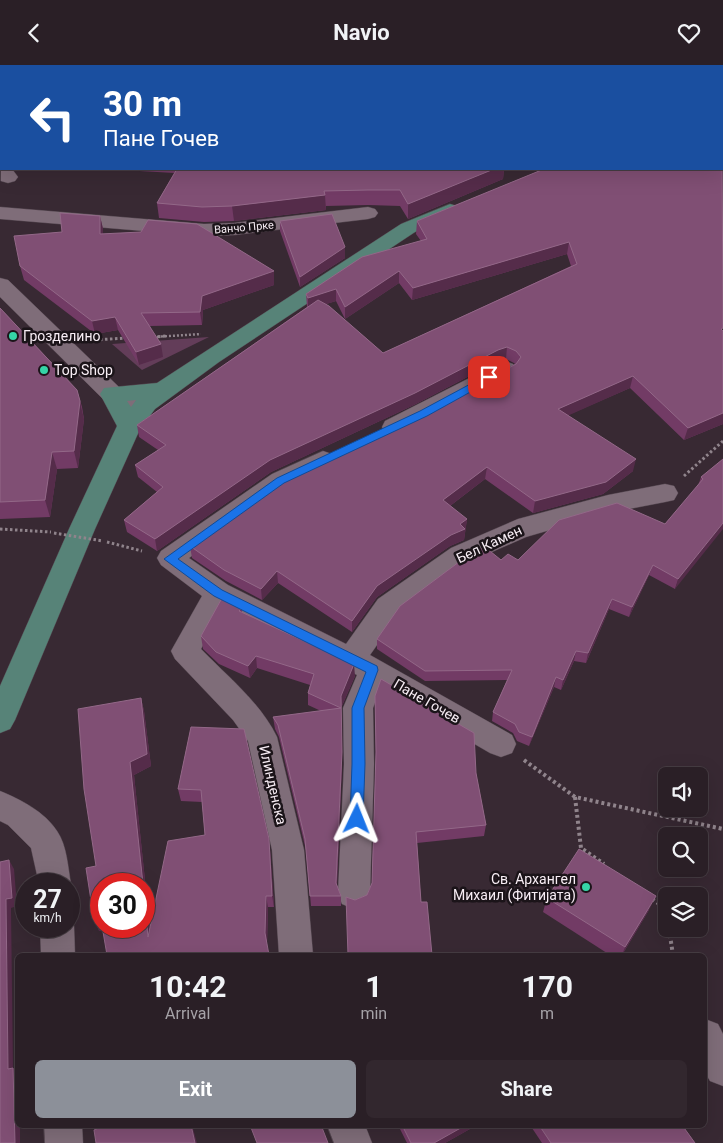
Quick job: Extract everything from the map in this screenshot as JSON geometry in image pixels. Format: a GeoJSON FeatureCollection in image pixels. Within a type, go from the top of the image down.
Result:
{"type":"FeatureCollection","features":[{"type":"Feature","properties":{"kind":"main road"},"geometry":{"type":"LineString","coordinates":[[0,720],[82,529],[145,408],[408,228],[464,203]]}},
{"type":"Feature","properties":{"kind":"main road"},"geometry":{"type":"LineString","coordinates":[[112,394],[145,408]]}},
{"type":"Feature","properties":{"kind":"main road"},"geometry":{"type":"LineString","coordinates":[[112,394],[145,408]]}},
{"type":"Feature","properties":{"kind":"street","name":"Ванчо Прке"},"geometry":{"type":"LineString","coordinates":[[0,213],[204,231],[368,213]]}},
{"type":"Feature","properties":{"kind":"street"},"geometry":{"type":"LineString","coordinates":[[0,285],[112,394]]}},
{"type":"Feature","properties":{"kind":"street"},"geometry":{"type":"LineString","coordinates":[[371,438],[424,413],[505,369]]}},
{"type":"Feature","properties":{"kind":"street"},"geometry":{"type":"LineString","coordinates":[[170,559],[281,480],[341,452],[310,444]]}},
{"type":"Feature","properties":{"kind":"street","name":"Бел Камен"},"geometry":{"type":"LineString","coordinates":[[354,893],[359,764],[358,708],[362,664],[388,607],[460,555],[518,529],[608,504],[665,493]]}},
{"type":"Feature","properties":{"kind":"street","name":"Пане Гочев"},"geometry":{"type":"LineString","coordinates":[[170,559],[218,593],[362,664],[501,743]]}},
{"type":"Feature","properties":{"kind":"street","name":"Илинденска"},"geometry":{"type":"LineString","coordinates":[[218,593],[185,651],[243,711],[262,737],[288,850],[296,953]]}},
{"type":"Feature","properties":{"kind":"street"},"geometry":{"type":"LineString","coordinates":[[0,805],[19,815],[46,841],[53,873]]}},
{"type":"Feature","properties":{"kind":"street"},"geometry":{"type":"LineString","coordinates":[[57,938],[58,953]]}},
{"type":"Feature","properties":{"kind":"street"},"geometry":{"type":"LineString","coordinates":[[707,1040],[723,1068]]}},
{"type":"Feature","properties":{"kind":"street"},"geometry":{"type":"LineString","coordinates":[[63,1128],[64,1143]]}},
{"type":"Feature","properties":{"kind":"street"},"geometry":{"type":"LineString","coordinates":[[347,1128],[353,1143]]}},
{"type":"Feature","properties":{"kind":"path"},"geometry":{"type":"LineString","coordinates":[[148,337],[205,333]]}},
{"type":"Feature","properties":{"kind":"path"},"geometry":{"type":"LineString","coordinates":[[88,341],[130,338]]}},
{"type":"Feature","properties":{"kind":"path"},"geometry":{"type":"LineString","coordinates":[[665,493],[723,441]]}},
{"type":"Feature","properties":{"kind":"path"},"geometry":{"type":"LineString","coordinates":[[0,529],[54,533],[103,541],[170,559]]}},
{"type":"Feature","properties":{"kind":"path"},"geometry":{"type":"LineString","coordinates":[[501,743],[575,797],[723,829]]}},
{"type":"Feature","properties":{"kind":"path"},"geometry":{"type":"LineString","coordinates":[[575,797],[581,848],[612,870]]}},
{"type":"Feature","properties":{"kind":"path"},"geometry":{"type":"LineString","coordinates":[[650,897],[658,903]]}},
{"type":"Feature","properties":{"kind":"path"},"geometry":{"type":"LineString","coordinates":[[670,937],[673,953]]}},
{"type":"Feature","properties":{"kind":"shaded area"},"geometry":{"type":"Polygon","coordinates":[[[209,337],[142,370],[112,344],[209,337]]]}},
{"type":"Feature","properties":{"kind":"building"},"geometry":{"type":"Polygon","coordinates":[[[176,170],[492,170],[408,204],[400,190],[324,191],[325,195],[232,206],[202,207],[157,203],[176,170]]]}},
{"type":"Feature","properties":{"kind":"building"},"geometry":{"type":"Polygon","coordinates":[[[542,170],[722,170],[723,328],[721,329],[723,331],[723,413],[688,428],[633,376],[558,409],[636,459],[606,482],[535,501],[487,467],[443,500],[467,519],[460,524],[465,529],[451,535],[377,586],[352,621],[277,571],[261,589],[224,570],[190,546],[290,476],[433,409],[516,364],[521,357],[516,351],[507,347],[498,350],[415,393],[270,460],[155,539],[124,520],[163,487],[135,465],[166,445],[137,425],[318,300],[329,306],[383,353],[577,264],[569,242],[413,288],[399,271],[345,307],[336,289],[308,298],[306,294],[362,257],[427,239],[417,221],[542,170]]]}},
{"type":"Feature","properties":{"kind":"building"},"geometry":{"type":"Polygon","coordinates":[[[60,213],[100,216],[100,234],[141,232],[148,220],[197,224],[274,271],[202,296],[200,312],[141,313],[161,344],[136,352],[115,317],[92,321],[20,266],[14,236],[62,232],[60,213]]]}},
{"type":"Feature","properties":{"kind":"building"},"geometry":{"type":"Polygon","coordinates":[[[332,214],[345,247],[300,277],[280,221],[332,214]]]}},
{"type":"Feature","properties":{"kind":"building"},"geometry":{"type":"Polygon","coordinates":[[[0,308],[77,390],[80,401],[74,451],[52,452],[45,500],[0,502],[0,308]]]}},
{"type":"Feature","properties":{"kind":"building"},"geometry":{"type":"Polygon","coordinates":[[[723,459],[723,523],[678,579],[653,565],[632,607],[612,599],[588,653],[576,651],[563,680],[556,677],[532,737],[519,732],[515,724],[493,712],[512,670],[425,671],[377,639],[400,606],[471,553],[485,547],[501,560],[508,554],[518,560],[559,520],[617,503],[665,524],[703,479],[701,477],[723,459]]]}},
{"type":"Feature","properties":{"kind":"building"},"geometry":{"type":"Polygon","coordinates":[[[222,598],[242,608],[239,611],[354,664],[341,696],[342,752],[336,883],[341,896],[310,896],[305,839],[278,725],[273,717],[341,708],[308,693],[314,674],[256,656],[248,666],[216,652],[201,636],[222,598]]]}},
{"type":"Feature","properties":{"kind":"building"},"geometry":{"type":"Polygon","coordinates":[[[381,679],[474,733],[476,773],[486,825],[416,832],[421,902],[427,902],[432,953],[348,953],[346,897],[355,900],[367,895],[372,883],[376,752],[375,696],[381,679]]]}},
{"type":"Feature","properties":{"kind":"building"},"geometry":{"type":"Polygon","coordinates":[[[141,698],[147,754],[130,762],[142,873],[90,873],[90,894],[86,868],[96,866],[84,789],[78,709],[141,698]]]}},
{"type":"Feature","properties":{"kind":"building"},"geometry":{"type":"Polygon","coordinates":[[[191,727],[244,729],[269,839],[272,896],[266,896],[265,933],[269,953],[107,953],[104,938],[155,938],[155,903],[168,841],[205,835],[201,790],[178,789],[191,727]]]}},
{"type":"Feature","properties":{"kind":"building","name":"Св. Архангел Михаил (Фитијата)"},"geometry":{"type":"Polygon","coordinates":[[[579,849],[656,896],[625,947],[547,898],[579,849]]]}},
{"type":"Feature","properties":{"kind":"building"},"geometry":{"type":"Polygon","coordinates":[[[9,860],[12,898],[6,899],[8,1069],[13,1068],[15,1143],[0,1143],[0,862],[9,860]]]}},
{"type":"Feature","properties":{"kind":"building"},"geometry":{"type":"Polygon","coordinates":[[[99,1128],[192,1128],[195,1143],[96,1143],[94,1130],[99,1128]]]}},
{"type":"Feature","properties":{"kind":"building"},"geometry":{"type":"Polygon","coordinates":[[[251,1128],[322,1128],[328,1143],[257,1143],[251,1128]]]}},
{"type":"Feature","properties":{"kind":"building"},"geometry":{"type":"Polygon","coordinates":[[[404,1128],[461,1128],[434,1143],[411,1143],[404,1128]]]}},
{"type":"Feature","properties":{"kind":"building"},"geometry":{"type":"Polygon","coordinates":[[[541,1128],[684,1128],[695,1143],[551,1143],[541,1128]]]}},
{"type":"Feature","properties":{"kind":"place","name":"Грозделино"},"geometry":{"type":"Point","coordinates":[13,336]}},
{"type":"Feature","properties":{"kind":"place","name":"Top Shop"},"geometry":{"type":"Point","coordinates":[44,370]}},
{"type":"Feature","properties":{"kind":"place","name":"Св. Архангел Михаил (Фитијата)"},"geometry":{"type":"Point","coordinates":[586,887]}},
{"type":"Feature","properties":{"kind":"route"},"geometry":{"type":"LineString","coordinates":[[357,819],[359,764],[358,708],[372,670],[218,593],[170,559],[281,480],[424,413],[489,377]]}}]}
